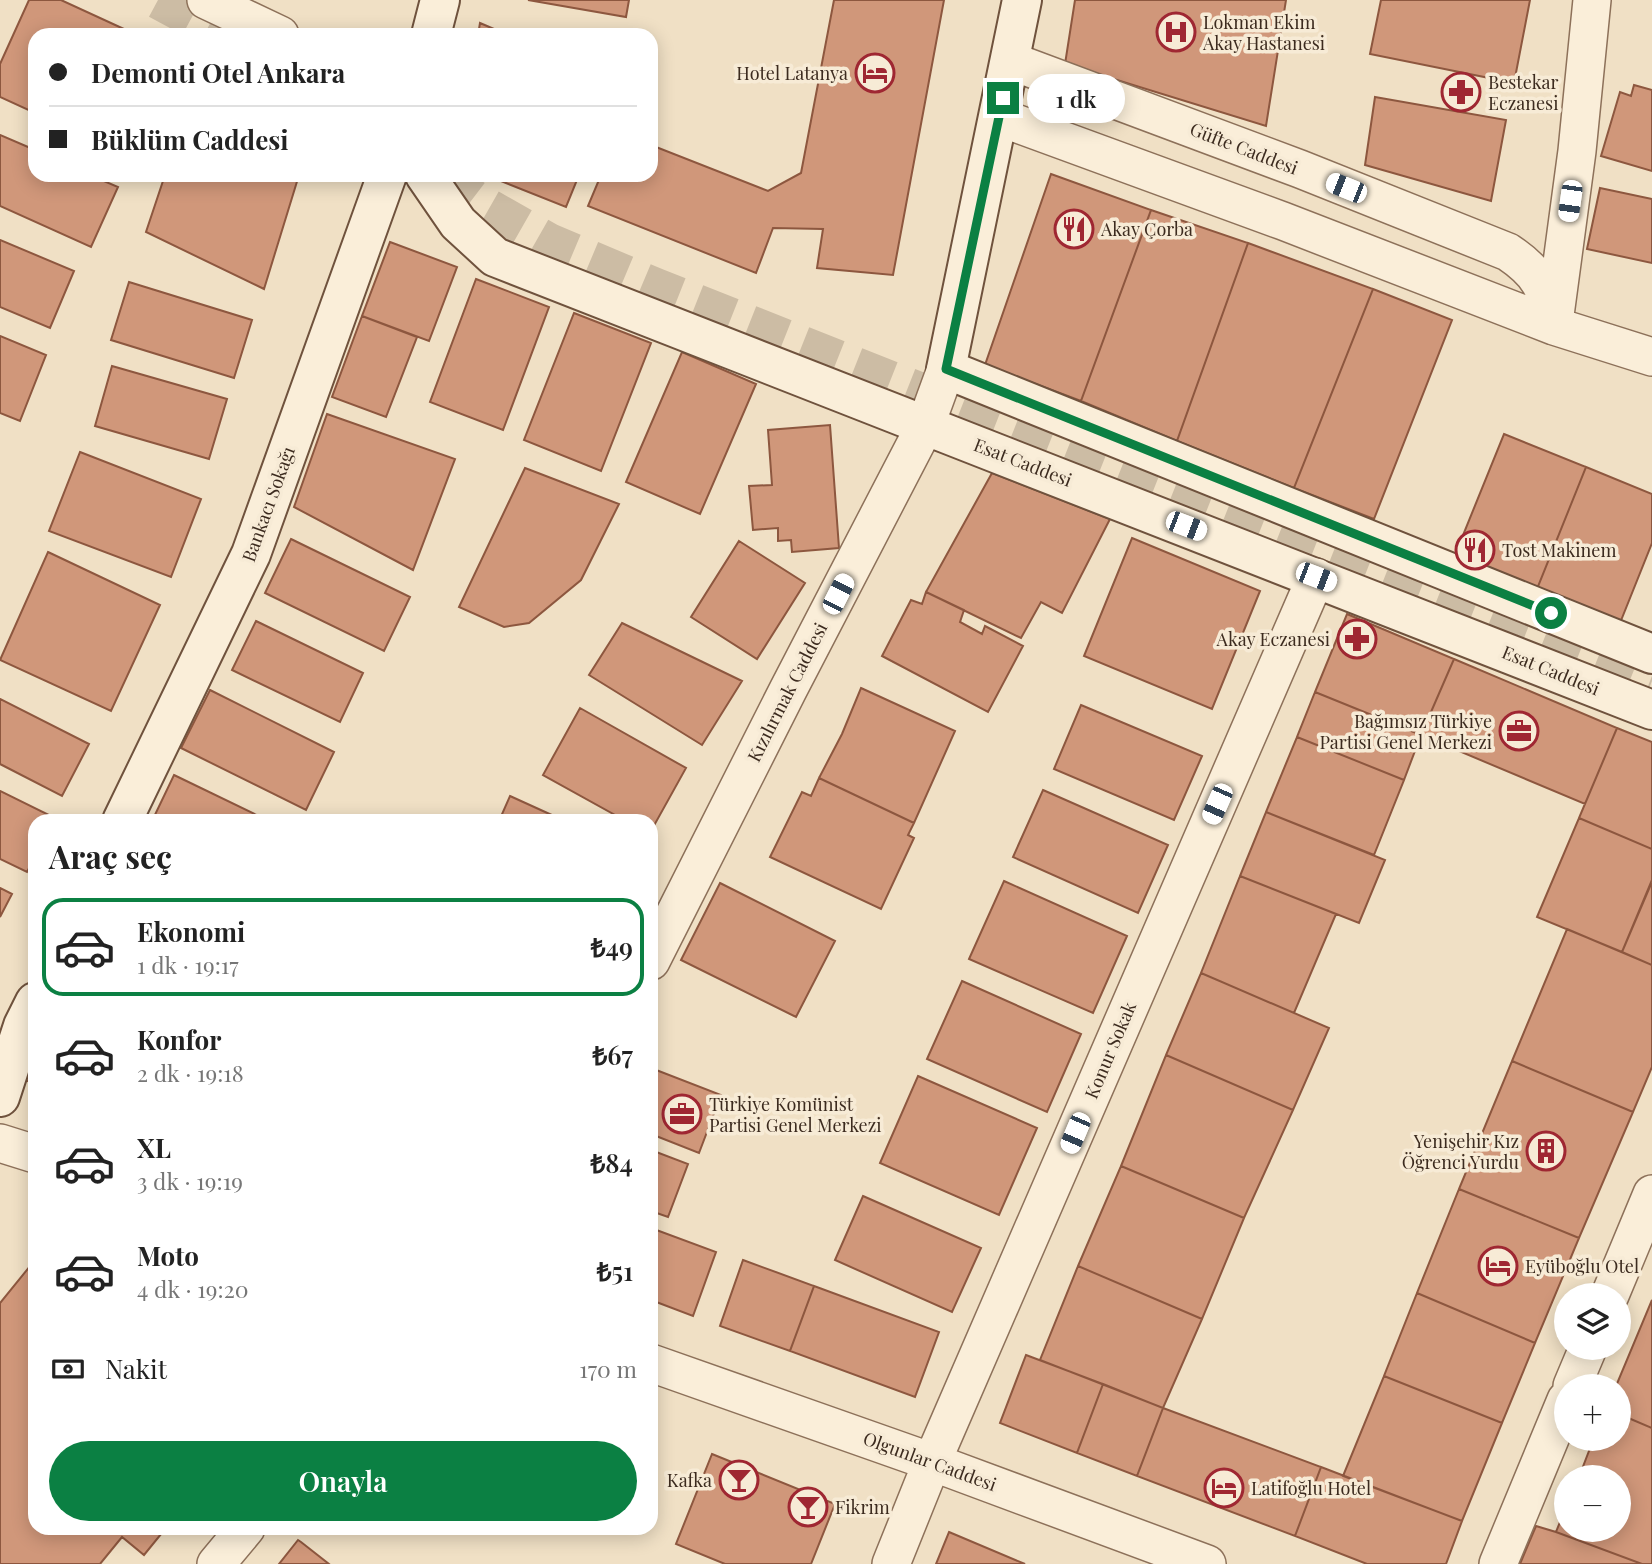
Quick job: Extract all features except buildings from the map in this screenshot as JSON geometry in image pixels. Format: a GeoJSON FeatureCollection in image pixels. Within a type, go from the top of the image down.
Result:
{"type":"FeatureCollection","features":[{"type":"Feature","properties":{"kind":"street"},"geometry":{"type":"LineString","coordinates":[[206,0],[265,28]]}},
{"type":"Feature","properties":{"kind":"street"},"geometry":{"type":"LineString","coordinates":[[433,28],[439,0]]}},
{"type":"Feature","properties":{"kind":"street"},"geometry":{"type":"LineString","coordinates":[[1022,0],[946,369],[1652,654]]}},
{"type":"Feature","properties":{"kind":"street"},"geometry":{"type":"LineString","coordinates":[[1554,326],[1577,151],[1592,0]]}},
{"type":"Feature","properties":{"kind":"street","name":"Güfte Caddesi"},"geometry":{"type":"LineString","coordinates":[[1011,61],[1300,169],[1508,253],[1537,275],[1548,300],[1554,326]]}},
{"type":"Feature","properties":{"kind":"street"},"geometry":{"type":"LineString","coordinates":[[999,117],[1283,221],[1554,326],[1652,357]]}},
{"type":"Feature","properties":{"kind":"street"},"geometry":{"type":"LineString","coordinates":[[1283,221],[1300,169]]}},
{"type":"Feature","properties":{"kind":"street","name":"Bankacı Sokağı"},"geometry":{"type":"LineString","coordinates":[[125,814],[251,554],[384,182]]}},
{"type":"Feature","properties":{"kind":"street","name":"Esat Caddesi"},"geometry":{"type":"LineString","coordinates":[[430,182],[458,223],[495,257],[1652,710]]}},
{"type":"Feature","properties":{"kind":"street","name":"Kızılırmak Caddesi"},"geometry":{"type":"LineString","coordinates":[[658,947],[926,424],[946,369]]}},
{"type":"Feature","properties":{"kind":"street","name":"Konur Sokak"},"geometry":{"type":"LineString","coordinates":[[891,1564],[932,1461],[1316,577]]}},
{"type":"Feature","properties":{"kind":"street"},"geometry":{"type":"LineString","coordinates":[[0,1097],[28,1016]]}},
{"type":"Feature","properties":{"kind":"street"},"geometry":{"type":"LineString","coordinates":[[0,1143],[28,1152]]}},
{"type":"Feature","properties":{"kind":"street"},"geometry":{"type":"LineString","coordinates":[[1615,1283],[1652,1194]]}},
{"type":"Feature","properties":{"kind":"street","name":"Olgunlar Caddesi"},"geometry":{"type":"LineString","coordinates":[[658,1365],[932,1461],[1207,1564]]}},
{"type":"Feature","properties":{"kind":"street"},"geometry":{"type":"LineString","coordinates":[[1498,1564],[1554,1429]]}},
{"type":"Feature","properties":{"kind":"street"},"geometry":{"type":"LineString","coordinates":[[216,1564],[240,1535]]}},
{"type":"Feature","properties":{"kind":"tunnel"},"geometry":{"type":"LineString","coordinates":[[158,0],[210,28]]}},
{"type":"Feature","properties":{"kind":"tunnel"},"geometry":{"type":"LineString","coordinates":[[452,182],[477,201],[549,242],[656,287],[1652,681]]}},
{"type":"Feature","properties":{"kind":"place","name":"Lokman Ekim Akay Hastanesi"},"geometry":{"type":"Point","coordinates":[1176,32]}},
{"type":"Feature","properties":{"kind":"place","name":"Hotel Latanya"},"geometry":{"type":"Point","coordinates":[875,73]}},
{"type":"Feature","properties":{"kind":"place","name":"Bestekar Eczanesi"},"geometry":{"type":"Point","coordinates":[1461,92]}},
{"type":"Feature","properties":{"kind":"place","name":"Akay Çorba"},"geometry":{"type":"Point","coordinates":[1074,229]}},
{"type":"Feature","properties":{"kind":"place","name":"Tost Makinem"},"geometry":{"type":"Point","coordinates":[1475,550]}},
{"type":"Feature","properties":{"kind":"place","name":"Akay Eczanesi"},"geometry":{"type":"Point","coordinates":[1357,639]}},
{"type":"Feature","properties":{"kind":"place","name":"Bağımsız Türkiye Partisi Genel Merkezi"},"geometry":{"type":"Point","coordinates":[1519,731]}},
{"type":"Feature","properties":{"kind":"place","name":"Türkiye Komünist Partisi Genel Merkezi"},"geometry":{"type":"Point","coordinates":[682,1114]}},
{"type":"Feature","properties":{"kind":"place","name":"Yenişehir Kız Öğrenci Yurdu"},"geometry":{"type":"Point","coordinates":[1546,1151]}},
{"type":"Feature","properties":{"kind":"place","name":"Eyüboğlu Otel"},"geometry":{"type":"Point","coordinates":[1498,1266]}},
{"type":"Feature","properties":{"kind":"place","name":"Kafka"},"geometry":{"type":"Point","coordinates":[739,1480]}},
{"type":"Feature","properties":{"kind":"place","name":"Latifoğlu Hotel"},"geometry":{"type":"Point","coordinates":[1224,1488]}},
{"type":"Feature","properties":{"kind":"place","name":"Fikrim"},"geometry":{"type":"Point","coordinates":[808,1507]}},
{"type":"Feature","properties":{"kind":"route"},"geometry":{"type":"LineString","coordinates":[[1003,98],[946,369],[1551,613]]}}]}
